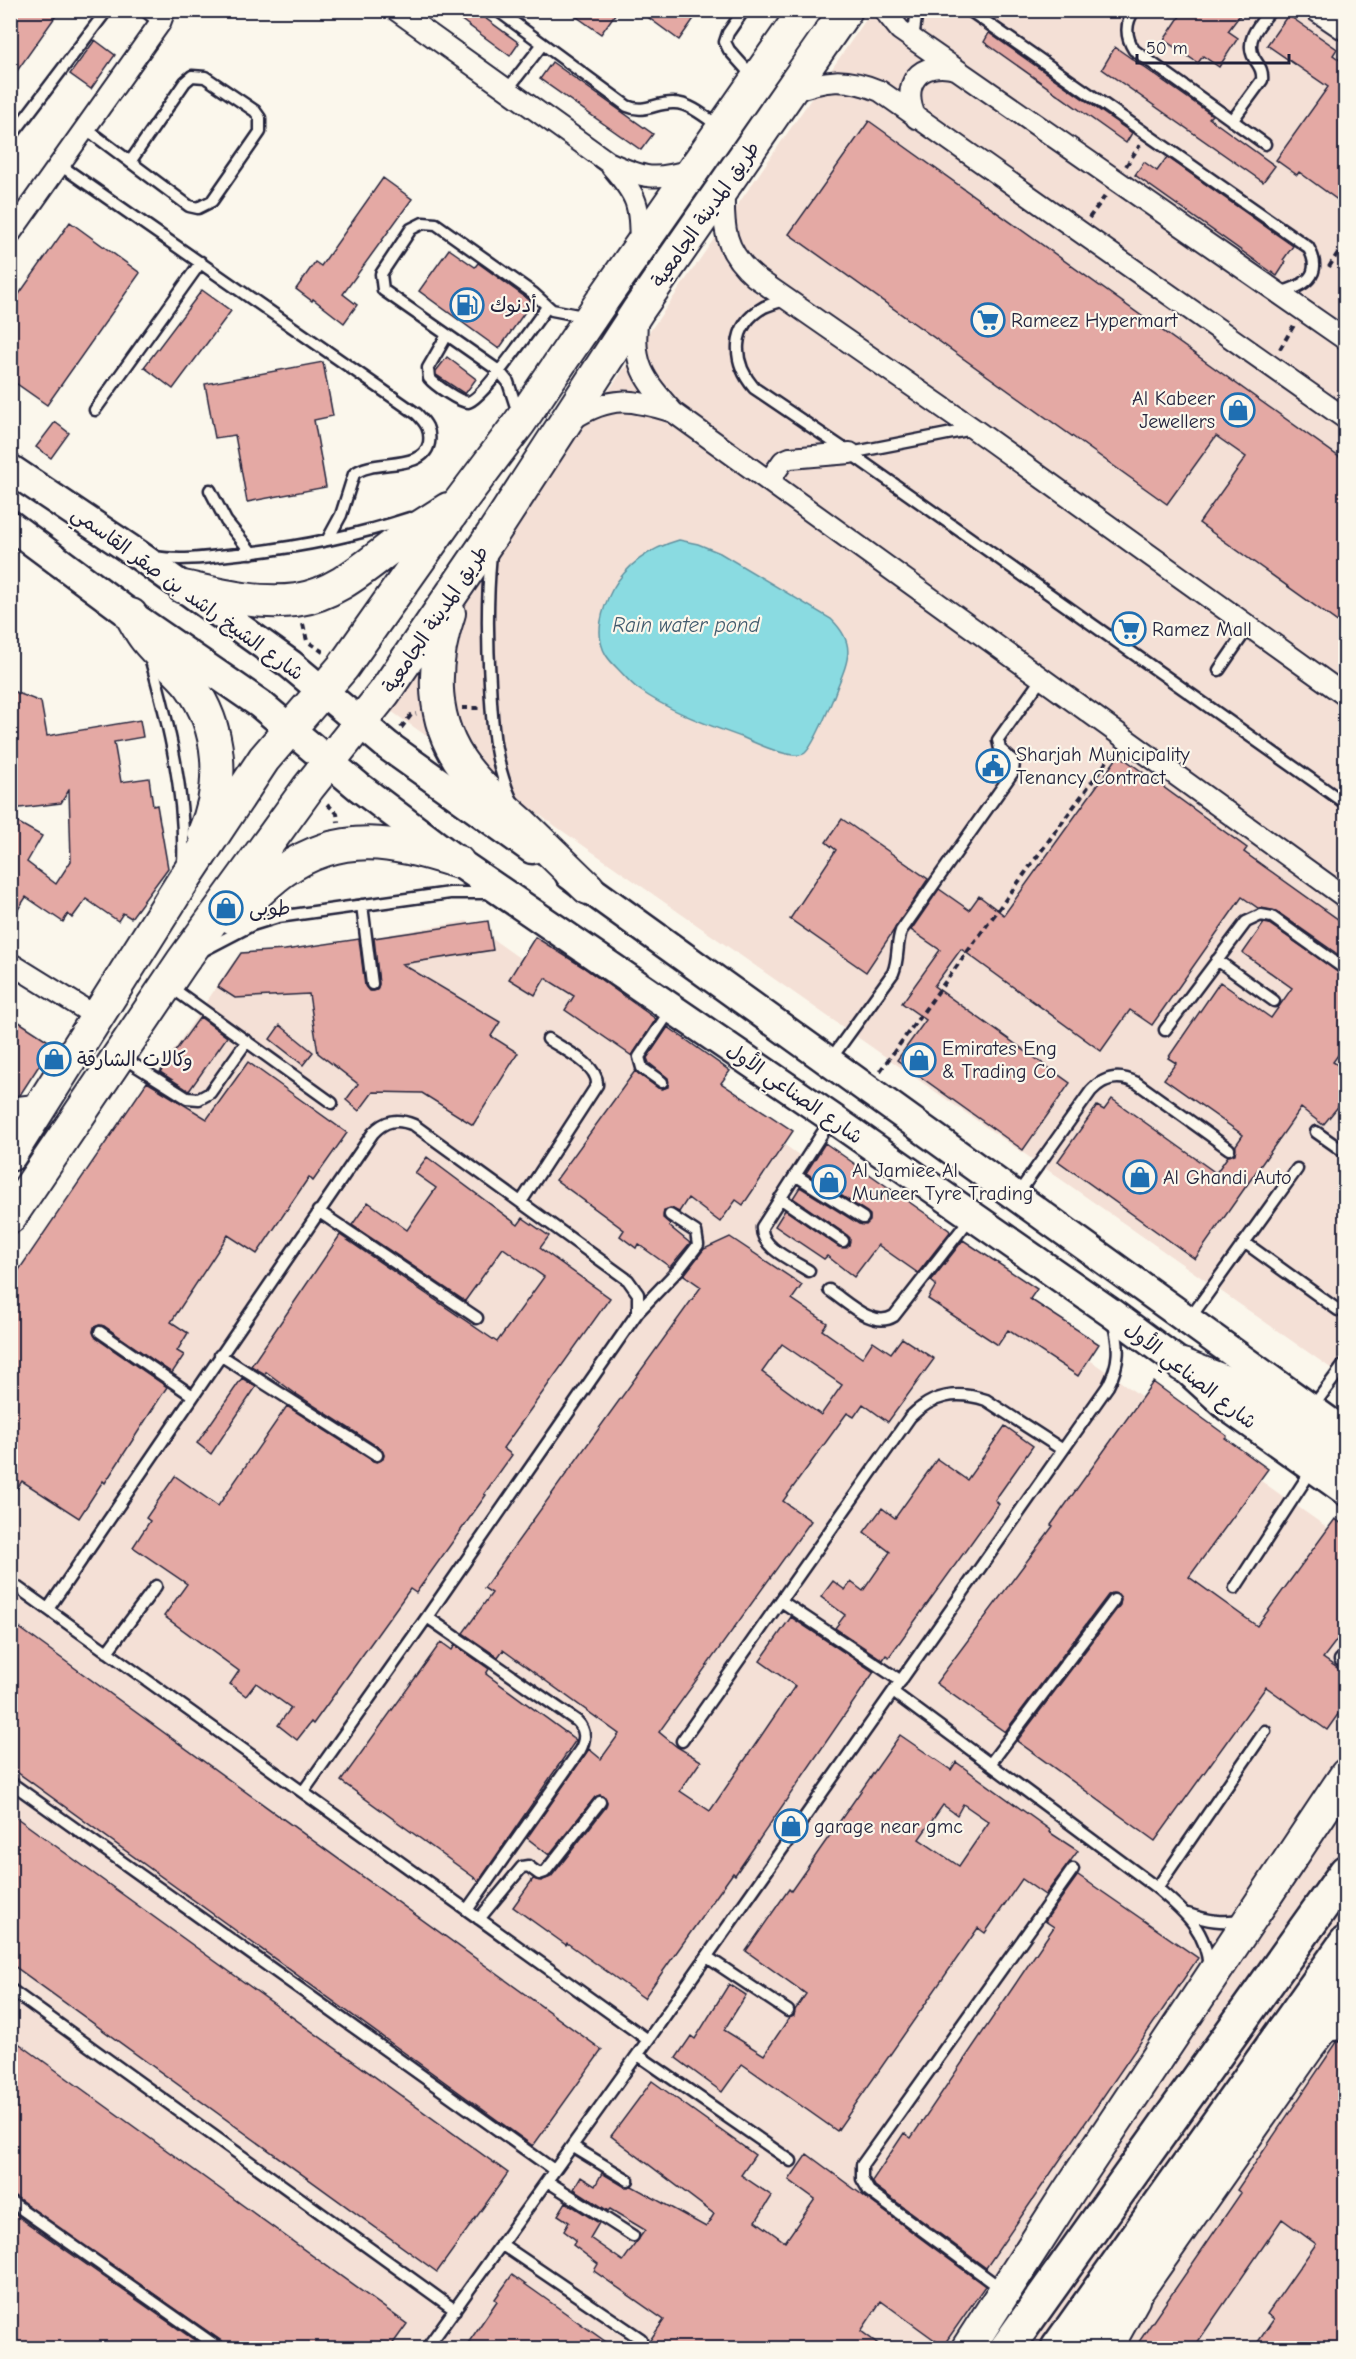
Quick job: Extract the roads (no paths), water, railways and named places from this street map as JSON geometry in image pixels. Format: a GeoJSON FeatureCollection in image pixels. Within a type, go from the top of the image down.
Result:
{"type":"FeatureCollection","features":[{"type":"Feature","properties":{"kind":"highway"},"geometry":{"type":"LineString","coordinates":[[1007,2349],[1346,1872]]}},
{"type":"Feature","properties":{"kind":"highway"},"geometry":{"type":"LineString","coordinates":[[1058,2349],[1346,1943]]}},
{"type":"Feature","properties":{"kind":"main road","name":"طريق المدينة الجامعية"},"geometry":{"type":"LineString","coordinates":[[10,1155],[183,880],[264,759],[291,731],[343,667],[459,503],[520,422],[804,10]]}},
{"type":"Feature","properties":{"kind":"main road","name":"طريق المدينة الجامعية"},"geometry":{"type":"LineString","coordinates":[[10,1217],[175,973],[328,763],[384,693],[492,535],[639,309],[846,10]]}},
{"type":"Feature","properties":{"kind":"main road","name":"شارع الشيخ راشد بن صقر القاسمي"},"geometry":{"type":"LineString","coordinates":[[10,469],[137,554],[290,664],[361,723]]}},
{"type":"Feature","properties":{"kind":"main road"},"geometry":{"type":"LineString","coordinates":[[183,587],[253,600],[297,600],[321,593],[344,582],[404,537],[459,503]]}},
{"type":"Feature","properties":{"kind":"main road"},"geometry":{"type":"LineString","coordinates":[[10,525],[138,627],[260,704],[328,763]]}},
{"type":"Feature","properties":{"kind":"main road"},"geometry":{"type":"LineString","coordinates":[[461,580],[443,631],[437,656],[436,683],[439,709],[445,730],[465,769],[588,888]]}},
{"type":"Feature","properties":{"kind":"main road"},"geometry":{"type":"LineString","coordinates":[[138,627],[195,692],[209,719],[215,742],[218,783],[214,805],[183,880]]}},
{"type":"Feature","properties":{"kind":"main road","name":"شارع الصناعي الأول"},"geometry":{"type":"LineString","coordinates":[[361,723],[388,746],[1346,1434]]}},
{"type":"Feature","properties":{"kind":"main road","name":"شارع الصناعي الأول"},"geometry":{"type":"LineString","coordinates":[[328,763],[458,862],[1110,1312],[1182,1365],[1228,1407],[1346,1491]]}},
{"type":"Feature","properties":{"kind":"main road"},"geometry":{"type":"LineString","coordinates":[[175,973],[281,872],[320,850],[341,844],[380,843],[419,849],[458,862]]}},
{"type":"Feature","properties":{"kind":"main road"},"geometry":{"type":"LineString","coordinates":[[1182,1365],[1230,1384],[1346,1463]]}},
{"type":"Feature","properties":{"kind":"main road"},"geometry":{"type":"LineString","coordinates":[[968,2349],[1069,2191],[1206,1983],[1255,1915],[1346,1775]]}},
{"type":"Feature","properties":{"kind":"main road"},"geometry":{"type":"LineString","coordinates":[[1089,2349],[1122,2306],[1140,2288],[1346,1997]]}},
{"type":"Feature","properties":{"kind":"street"},"geometry":{"type":"LineString","coordinates":[[396,10],[608,162],[631,173],[656,178],[694,169]]}},
{"type":"Feature","properties":{"kind":"street"},"geometry":{"type":"LineString","coordinates":[[884,10],[892,22],[913,39],[1346,340]]}},
{"type":"Feature","properties":{"kind":"street"},"geometry":{"type":"LineString","coordinates":[[1315,10],[1346,32]]}},
{"type":"Feature","properties":{"kind":"street"},"geometry":{"type":"LineString","coordinates":[[10,234],[166,15]]}},
{"type":"Feature","properties":{"kind":"street"},"geometry":{"type":"LineString","coordinates":[[916,118],[909,105],[910,90],[916,77],[928,68],[942,65],[956,69]]}},
{"type":"Feature","properties":{"kind":"street"},"geometry":{"type":"LineString","coordinates":[[789,93],[814,83],[830,80],[847,81],[880,91],[1346,419]]}},
{"type":"Feature","properties":{"kind":"street"},"geometry":{"type":"LineString","coordinates":[[608,162],[636,197],[640,247]]}},
{"type":"Feature","properties":{"kind":"street"},"geometry":{"type":"LineString","coordinates":[[724,187],[725,231],[735,257],[755,278],[974,429],[1346,696]]}},
{"type":"Feature","properties":{"kind":"street"},"geometry":{"type":"LineString","coordinates":[[639,309],[635,335],[637,360],[648,383],[673,412],[1346,898]]}},
{"type":"Feature","properties":{"kind":"street"},"geometry":{"type":"LineString","coordinates":[[561,427],[597,405],[612,401],[641,402],[673,412]]}},
{"type":"Feature","properties":{"kind":"street"},"geometry":{"type":"LineString","coordinates":[[769,481],[783,461],[790,458],[850,453]]}},
{"type":"Feature","properties":{"kind":"street"},"geometry":{"type":"LineString","coordinates":[[10,963],[97,1017]]}},
{"type":"Feature","properties":{"kind":"street"},"geometry":{"type":"LineString","coordinates":[[10,1108],[43,1104]]}},
{"type":"Feature","properties":{"kind":"street"},"geometry":{"type":"LineString","coordinates":[[953,2349],[995,2284],[1038,2225],[1069,2191]]}},
{"type":"Feature","properties":{"kind":"street"},"geometry":{"type":"LineString","coordinates":[[1117,2345],[1139,2301],[1140,2288]]}},
{"type":"Feature","properties":{"kind":"lane"},"geometry":{"type":"LineString","coordinates":[[10,138],[107,10]]}},
{"type":"Feature","properties":{"kind":"lane"},"geometry":{"type":"LineString","coordinates":[[144,10],[166,15]]}},
{"type":"Feature","properties":{"kind":"lane"},"geometry":{"type":"LineString","coordinates":[[497,10],[542,45],[633,109],[647,110],[673,103],[682,104],[722,129]]}},
{"type":"Feature","properties":{"kind":"lane"},"geometry":{"type":"LineString","coordinates":[[744,10],[728,33],[725,42],[729,50],[756,81]]}},
{"type":"Feature","properties":{"kind":"lane"},"geometry":{"type":"LineString","coordinates":[[913,39],[917,10]]}},
{"type":"Feature","properties":{"kind":"lane"},"geometry":{"type":"LineString","coordinates":[[969,10],[1308,247],[1314,257],[1311,276],[1296,289],[1277,294]]}},
{"type":"Feature","properties":{"kind":"lane"},"geometry":{"type":"LineString","coordinates":[[1134,10],[1127,24],[1126,33],[1134,50],[1265,144]]}},
{"type":"Feature","properties":{"kind":"lane"},"geometry":{"type":"LineString","coordinates":[[1233,121],[1263,80],[1263,73],[1253,56],[1251,42],[1256,30],[1271,10]]}},
{"type":"Feature","properties":{"kind":"lane"},"geometry":{"type":"LineString","coordinates":[[507,90],[542,45]]}},
{"type":"Feature","properties":{"kind":"lane"},"geometry":{"type":"LineString","coordinates":[[85,128],[130,162],[189,206],[203,207],[212,201],[260,132],[260,118],[255,111],[205,77],[192,76],[185,82],[130,162]]}},
{"type":"Feature","properties":{"kind":"lane"},"geometry":{"type":"LineString","coordinates":[[60,165],[201,262],[426,423],[430,435],[428,447],[420,457],[366,467],[354,474],[341,515],[328,539]]}},
{"type":"Feature","properties":{"kind":"lane"},"geometry":{"type":"LineString","coordinates":[[520,422],[511,389],[499,372],[387,294],[381,285],[383,268],[411,229],[429,222],[442,227],[558,313],[591,318]]}},
{"type":"Feature","properties":{"kind":"lane"},"geometry":{"type":"LineString","coordinates":[[95,410],[201,262]]}},
{"type":"Feature","properties":{"kind":"lane"},"geometry":{"type":"LineString","coordinates":[[787,299],[765,307],[751,316],[742,329],[737,345],[738,361],[744,376],[754,388],[850,453],[1346,804]]}},
{"type":"Feature","properties":{"kind":"lane"},"geometry":{"type":"LineString","coordinates":[[447,334],[428,368],[429,378],[460,400],[469,402],[476,398],[499,372],[548,307]]}},
{"type":"Feature","properties":{"kind":"lane"},"geometry":{"type":"LineString","coordinates":[[850,453],[974,429]]}},
{"type":"Feature","properties":{"kind":"lane"},"geometry":{"type":"LineString","coordinates":[[210,490],[226,521],[252,553]]}},
{"type":"Feature","properties":{"kind":"lane"},"geometry":{"type":"LineString","coordinates":[[137,554],[188,559],[252,553],[386,526],[459,503]]}},
{"type":"Feature","properties":{"kind":"lane"},"geometry":{"type":"LineString","coordinates":[[492,535],[487,615],[496,753],[501,777],[526,828]]}},
{"type":"Feature","properties":{"kind":"lane"},"geometry":{"type":"LineString","coordinates":[[1219,670],[1250,626]]}},
{"type":"Feature","properties":{"kind":"lane"},"geometry":{"type":"LineString","coordinates":[[138,627],[168,725],[181,798],[184,828],[183,880]]}},
{"type":"Feature","properties":{"kind":"lane"},"geometry":{"type":"LineString","coordinates":[[828,1062],[893,973],[901,931],[1013,772],[1014,762],[1000,749],[998,740],[1042,678]]}},
{"type":"Feature","properties":{"kind":"lane"},"geometry":{"type":"LineString","coordinates":[[332,1103],[247,1041],[175,973],[228,936],[269,920],[450,893],[508,895]]}},
{"type":"Feature","properties":{"kind":"lane"},"geometry":{"type":"LineString","coordinates":[[362,905],[372,984]]}},
{"type":"Feature","properties":{"kind":"lane"},"geometry":{"type":"LineString","coordinates":[[1165,1030],[1246,922],[1261,915],[1272,917],[1346,970]]}},
{"type":"Feature","properties":{"kind":"lane"},"geometry":{"type":"LineString","coordinates":[[1217,960],[1274,1001]]}},
{"type":"Feature","properties":{"kind":"lane"},"geometry":{"type":"LineString","coordinates":[[662,1082],[642,1068],[639,1057],[672,1008]]}},
{"type":"Feature","properties":{"kind":"lane"},"geometry":{"type":"LineString","coordinates":[[521,1202],[597,1085],[596,1075],[591,1067],[548,1039]]}},
{"type":"Feature","properties":{"kind":"lane"},"geometry":{"type":"LineString","coordinates":[[119,1056],[187,1098],[199,1099],[210,1093],[247,1041]]}},
{"type":"Feature","properties":{"kind":"lane"},"geometry":{"type":"LineString","coordinates":[[1015,1197],[1091,1091],[1097,1085],[1112,1078],[1129,1079],[1137,1083],[1228,1149]]}},
{"type":"Feature","properties":{"kind":"lane"},"geometry":{"type":"LineString","coordinates":[[809,1271],[768,1244],[762,1236],[764,1222],[832,1118]]}},
{"type":"Feature","properties":{"kind":"lane"},"geometry":{"type":"LineString","coordinates":[[48,1609],[318,1211],[381,1124],[404,1121],[414,1125],[628,1280],[638,1294],[638,1312]]}},
{"type":"Feature","properties":{"kind":"lane"},"geometry":{"type":"LineString","coordinates":[[1317,1132],[1343,1147]]}},
{"type":"Feature","properties":{"kind":"lane"},"geometry":{"type":"LineString","coordinates":[[1188,1321],[1297,1169]]}},
{"type":"Feature","properties":{"kind":"lane"},"geometry":{"type":"LineString","coordinates":[[795,1175],[863,1218]]}},
{"type":"Feature","properties":{"kind":"lane"},"geometry":{"type":"LineString","coordinates":[[780,1198],[843,1241]]}},
{"type":"Feature","properties":{"kind":"lane"},"geometry":{"type":"LineString","coordinates":[[318,1211],[477,1318]]}},
{"type":"Feature","properties":{"kind":"lane"},"geometry":{"type":"LineString","coordinates":[[303,1792],[638,1312],[680,1268],[698,1245],[696,1232],[670,1215]]}},
{"type":"Feature","properties":{"kind":"lane"},"geometry":{"type":"LineString","coordinates":[[829,1290],[871,1318],[884,1321],[889,1319],[894,1316],[972,1216]]}},
{"type":"Feature","properties":{"kind":"lane"},"geometry":{"type":"LineString","coordinates":[[1244,1242],[1338,1310],[1346,1312]]}},
{"type":"Feature","properties":{"kind":"lane"},"geometry":{"type":"LineString","coordinates":[[427,2349],[638,2055],[1108,1386],[1116,1372],[1119,1357],[1119,1341],[1110,1312]]}},
{"type":"Feature","properties":{"kind":"lane"},"geometry":{"type":"LineString","coordinates":[[100,1332],[193,1396]]}},
{"type":"Feature","properties":{"kind":"lane"},"geometry":{"type":"LineString","coordinates":[[220,1355],[377,1455]]}},
{"type":"Feature","properties":{"kind":"lane"},"geometry":{"type":"LineString","coordinates":[[1311,1409],[1346,1362]]}},
{"type":"Feature","properties":{"kind":"lane"},"geometry":{"type":"LineString","coordinates":[[682,1741],[910,1417],[932,1400],[959,1394],[986,1400],[1063,1450]]}},
{"type":"Feature","properties":{"kind":"lane"},"geometry":{"type":"LineString","coordinates":[[1235,1588],[1313,1468]]}},
{"type":"Feature","properties":{"kind":"lane"},"geometry":{"type":"LineString","coordinates":[[10,1582],[648,2040]]}},
{"type":"Feature","properties":{"kind":"lane"},"geometry":{"type":"LineString","coordinates":[[107,1652],[156,1586]]}},
{"type":"Feature","properties":{"kind":"lane"},"geometry":{"type":"LineString","coordinates":[[990,1764],[1114,1600]]}},
{"type":"Feature","properties":{"kind":"lane"},"geometry":{"type":"LineString","coordinates":[[781,1601],[901,1681]]}},
{"type":"Feature","properties":{"kind":"lane"},"geometry":{"type":"LineString","coordinates":[[427,1617],[577,1721],[585,1738],[580,1750],[467,1910]]}},
{"type":"Feature","properties":{"kind":"lane"},"geometry":{"type":"LineString","coordinates":[[893,1692],[1157,1888],[1187,1914],[1204,1940],[1208,1954],[1206,1983]]}},
{"type":"Feature","properties":{"kind":"lane"},"geometry":{"type":"LineString","coordinates":[[1157,1888],[1265,1731]]}},
{"type":"Feature","properties":{"kind":"lane"},"geometry":{"type":"LineString","coordinates":[[10,1782],[554,2170]]}},
{"type":"Feature","properties":{"kind":"lane"},"geometry":{"type":"LineString","coordinates":[[479,1919],[519,1868],[525,1866],[539,1874],[545,1872],[600,1802]]}},
{"type":"Feature","properties":{"kind":"lane"},"geometry":{"type":"LineString","coordinates":[[995,2284],[868,2191],[862,2179],[862,2165],[864,2159],[1073,1869]]}},
{"type":"Feature","properties":{"kind":"lane"},"geometry":{"type":"LineString","coordinates":[[1187,1914],[1205,1920],[1222,1922],[1241,1920],[1255,1915]]}},
{"type":"Feature","properties":{"kind":"lane"},"geometry":{"type":"LineString","coordinates":[[707,1957],[788,2011]]}},
{"type":"Feature","properties":{"kind":"lane"},"geometry":{"type":"LineString","coordinates":[[12,1994],[455,2310]]}},
{"type":"Feature","properties":{"kind":"lane"},"geometry":{"type":"LineString","coordinates":[[1308,2048],[1332,2036],[1346,2034]]}},
{"type":"Feature","properties":{"kind":"lane"},"geometry":{"type":"LineString","coordinates":[[638,2055],[791,2161]]}},
{"type":"Feature","properties":{"kind":"lane"},"geometry":{"type":"LineString","coordinates":[[572,2146],[628,2180]]}},
{"type":"Feature","properties":{"kind":"lane"},"geometry":{"type":"LineString","coordinates":[[547,2181],[633,2236]]}},
{"type":"Feature","properties":{"kind":"lane"},"geometry":{"type":"LineString","coordinates":[[10,2201],[219,2349]]}},
{"type":"Feature","properties":{"kind":"lane"},"geometry":{"type":"LineString","coordinates":[[501,2244],[640,2339]]}},
{"type":"Feature","properties":{"kind":"water","name":"Rain water pond"},"geometry":{"type":"Polygon","coordinates":[[[679,540],[698,544],[720,553],[831,619],[844,636],[848,652],[845,668],[822,723],[805,753],[793,755],[775,750],[702,723],[675,710],[634,686],[606,655],[600,639],[600,631],[605,605],[612,590],[625,572],[649,552],[679,540]]]}},
{"type":"Feature","properties":{"kind":"place","name":"أدنوك"},"geometry":{"type":"Point","coordinates":[467,305]}},
{"type":"Feature","properties":{"kind":"place","name":"Rameez Hypermart"},"geometry":{"type":"Point","coordinates":[988,320]}},
{"type":"Feature","properties":{"kind":"place","name":"Al Kabeer Jewellers"},"geometry":{"type":"Point","coordinates":[1238,410]}},
{"type":"Feature","properties":{"kind":"place","name":"Ramez Mall"},"geometry":{"type":"Point","coordinates":[1129,629]}},
{"type":"Feature","properties":{"kind":"place","name":"Sharjah Municipality Tenancy Contract"},"geometry":{"type":"Point","coordinates":[993,766]}},
{"type":"Feature","properties":{"kind":"place","name":"طوبى"},"geometry":{"type":"Point","coordinates":[226,908]}},
{"type":"Feature","properties":{"kind":"place","name":"وكالات الشارقة"},"geometry":{"type":"Point","coordinates":[54,1059]}},
{"type":"Feature","properties":{"kind":"place","name":"Emirates Eng & Trading Co"},"geometry":{"type":"Point","coordinates":[919,1060]}},
{"type":"Feature","properties":{"kind":"place","name":"Al Ghandi Auto"},"geometry":{"type":"Point","coordinates":[1140,1177]}},
{"type":"Feature","properties":{"kind":"place","name":"Al Jamiee Al Muneer Tyre Trading"},"geometry":{"type":"Point","coordinates":[829,1182]}},
{"type":"Feature","properties":{"kind":"place","name":"garage near gmc"},"geometry":{"type":"Point","coordinates":[791,1826]}}]}
